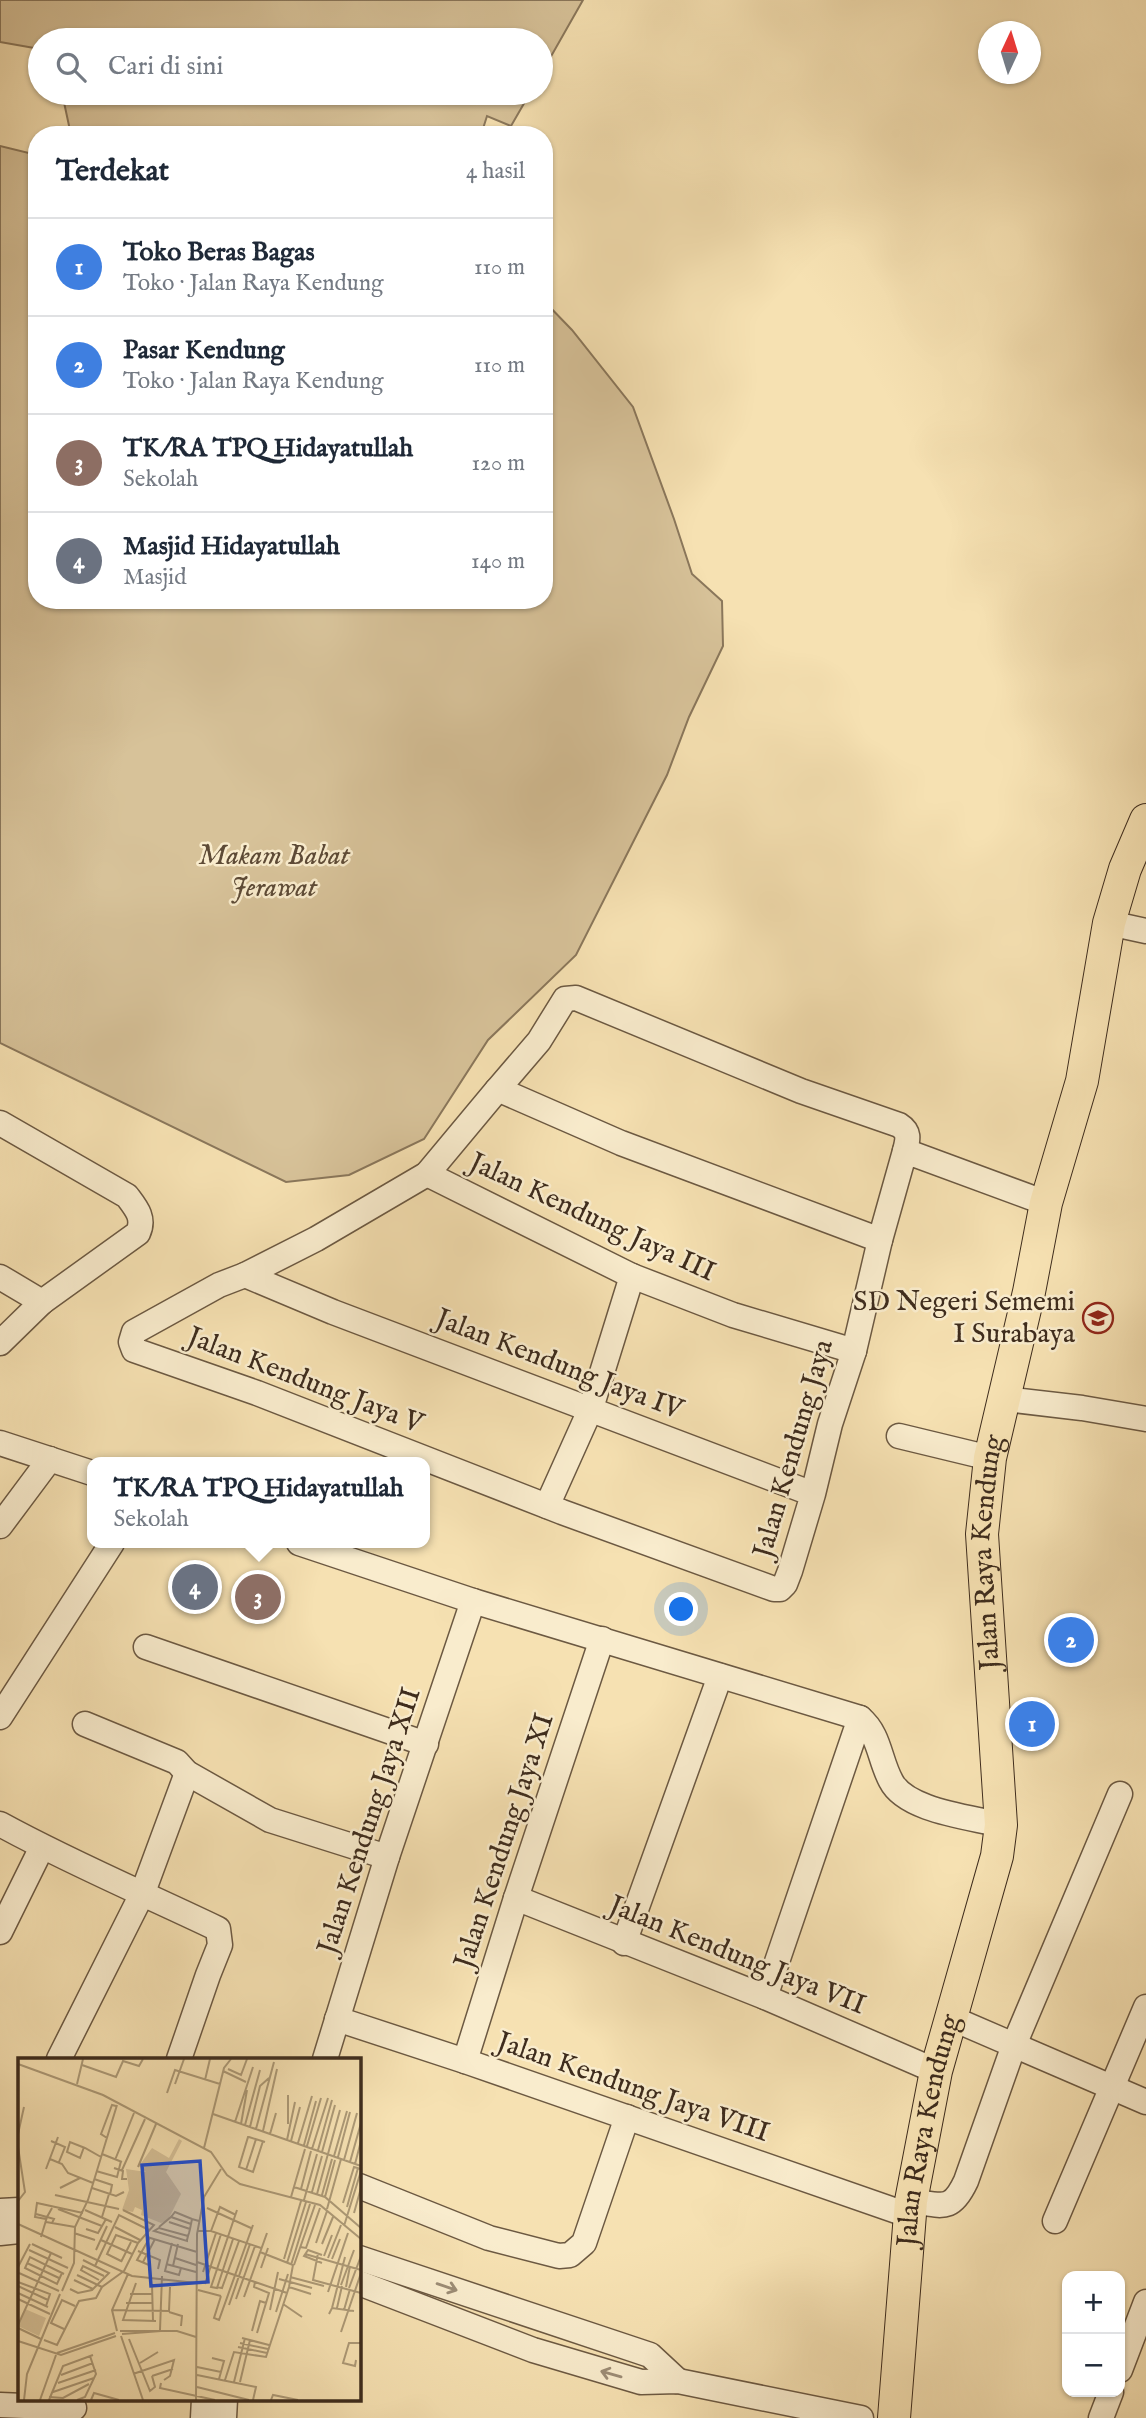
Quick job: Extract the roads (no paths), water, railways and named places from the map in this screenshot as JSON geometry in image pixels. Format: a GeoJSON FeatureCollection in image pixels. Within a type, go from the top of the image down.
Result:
{"type":"FeatureCollection","features":[{"type":"Feature","properties":{"kind":"main road","name":"Jalan Raya Kendung"},"geometry":{"type":"LineString","coordinates":[[894,2418],[909,2208],[936,2071],[997,1856],[1001,1825],[982,1534],[990,1458],[1046,1203],[1082,1081],[1110,923],[1125,869],[1146,820]]}},
{"type":"Feature","properties":{"kind":"street"},"geometry":{"type":"LineString","coordinates":[[1110,923],[1146,931]]}},
{"type":"Feature","properties":{"kind":"street"},"geometry":{"type":"LineString","coordinates":[[245,1275],[316,1239],[427,1174],[539,1041],[565,999],[570,997],[801,1091],[899,1125],[906,1129],[909,1137],[905,1151],[1046,1203]]}},
{"type":"Feature","properties":{"kind":"street"},"geometry":{"type":"LineString","coordinates":[[496,1090],[621,1143],[880,1240]]}},
{"type":"Feature","properties":{"kind":"street"},"geometry":{"type":"LineString","coordinates":[[0,1123],[127,1196],[139,1212],[142,1225],[138,1233],[42,1301],[0,1343]]}},
{"type":"Feature","properties":{"kind":"street","name":"Jalan Kendung Jaya"},"geometry":{"type":"LineString","coordinates":[[785,1584],[813,1494],[830,1424],[854,1351],[880,1240],[905,1151]]}},
{"type":"Feature","properties":{"kind":"street","name":"Jalan Kendung Jaya III"},"geometry":{"type":"LineString","coordinates":[[427,1174],[632,1276],[733,1315],[854,1351]]}},
{"type":"Feature","properties":{"kind":"street","name":"Jalan Kendung Jaya IV"},"geometry":{"type":"LineString","coordinates":[[245,1275],[813,1494]]}},
{"type":"Feature","properties":{"kind":"street","name":"Jalan Kendung Jaya V"},"geometry":{"type":"LineString","coordinates":[[245,1275],[219,1285],[134,1332],[131,1342],[134,1350],[257,1393],[421,1457]]}},
{"type":"Feature","properties":{"kind":"street"},"geometry":{"type":"LineString","coordinates":[[547,1506],[591,1408],[632,1276]]}},
{"type":"Feature","properties":{"kind":"street"},"geometry":{"type":"LineString","coordinates":[[0,1277],[42,1301]]}},
{"type":"Feature","properties":{"kind":"street"},"geometry":{"type":"LineString","coordinates":[[1005,1399],[1028,1400],[1146,1419]]}},
{"type":"Feature","properties":{"kind":"street"},"geometry":{"type":"LineString","coordinates":[[899,1436],[990,1458]]}},
{"type":"Feature","properties":{"kind":"street"},"geometry":{"type":"LineString","coordinates":[[0,1443],[87,1471]]}},
{"type":"Feature","properties":{"kind":"street"},"geometry":{"type":"LineString","coordinates":[[0,1526],[50,1459]]}},
{"type":"Feature","properties":{"kind":"street","name":"Jalan Kendung Jaya V"},"geometry":{"type":"LineString","coordinates":[[430,1460],[774,1589],[780,1589],[785,1584]]}},
{"type":"Feature","properties":{"kind":"street"},"geometry":{"type":"LineString","coordinates":[[0,1717],[109,1548]]}},
{"type":"Feature","properties":{"kind":"street"},"geometry":{"type":"LineString","coordinates":[[314,1548],[472,1601],[860,1718],[872,1730],[891,1781],[898,1791],[918,1804],[1001,1825]]}},
{"type":"Feature","properties":{"kind":"street","name":"Jalan Kendung Jaya XII"},"geometry":{"type":"LineString","coordinates":[[325,2058],[387,1857],[472,1601]]}},
{"type":"Feature","properties":{"kind":"street","name":"Jalan Kendung Jaya XI"},"geometry":{"type":"LineString","coordinates":[[466,2061],[516,1898],[602,1639]]}},
{"type":"Feature","properties":{"kind":"street"},"geometry":{"type":"LineString","coordinates":[[146,1647],[426,1744]]}},
{"type":"Feature","properties":{"kind":"street"},"geometry":{"type":"LineString","coordinates":[[624,1943],[720,1676]]}},
{"type":"Feature","properties":{"kind":"street"},"geometry":{"type":"LineString","coordinates":[[765,1997],[860,1718]]}},
{"type":"Feature","properties":{"kind":"street"},"geometry":{"type":"LineString","coordinates":[[85,1724],[177,1762],[187,1773],[270,1820],[387,1857]]}},
{"type":"Feature","properties":{"kind":"street"},"geometry":{"type":"LineString","coordinates":[[59,2058],[143,1892],[187,1773]]}},
{"type":"Feature","properties":{"kind":"street"},"geometry":{"type":"LineString","coordinates":[[1014,2045],[1120,1794]]}},
{"type":"Feature","properties":{"kind":"street"},"geometry":{"type":"LineString","coordinates":[[0,1824],[42,1847],[143,1892],[218,1930],[220,1945],[180,2058]]}},
{"type":"Feature","properties":{"kind":"street"},"geometry":{"type":"LineString","coordinates":[[0,1932],[42,1847]]}},
{"type":"Feature","properties":{"kind":"street","name":"Jalan Kendung Jaya VII"},"geometry":{"type":"LineString","coordinates":[[516,1898],[765,1997],[936,2071]]}},
{"type":"Feature","properties":{"kind":"street"},"geometry":{"type":"LineString","coordinates":[[1055,2221],[1146,2007]]}},
{"type":"Feature","properties":{"kind":"street"},"geometry":{"type":"LineString","coordinates":[[951,2018],[1146,2102]]}},
{"type":"Feature","properties":{"kind":"street","name":"Jalan Kendung Jaya VIII"},"geometry":{"type":"LineString","coordinates":[[337,2019],[626,2117],[909,2208],[951,2204],[957,2199],[966,2181],[1014,2045]]}},
{"type":"Feature","properties":{"kind":"street"},"geometry":{"type":"LineString","coordinates":[[360,2186],[489,2238],[559,2256],[570,2255],[584,2243],[626,2117]]}},
{"type":"Feature","properties":{"kind":"street"},"geometry":{"type":"LineString","coordinates":[[0,2211],[18,2210]]}},
{"type":"Feature","properties":{"kind":"street"},"geometry":{"type":"LineString","coordinates":[[0,2233],[18,2231]]}},
{"type":"Feature","properties":{"kind":"street"},"geometry":{"type":"LineString","coordinates":[[360,2258],[650,2355],[678,2381]]}},
{"type":"Feature","properties":{"kind":"street"},"geometry":{"type":"LineString","coordinates":[[393,2295],[406,2274]]}},
{"type":"Feature","properties":{"kind":"street"},"geometry":{"type":"LineString","coordinates":[[360,2283],[533,2350],[640,2382],[678,2381],[861,2418]]}},
{"type":"Feature","properties":{"kind":"street"},"geometry":{"type":"LineString","coordinates":[[1125,2357],[1146,2302]]}},
{"type":"Feature","properties":{"kind":"street"},"geometry":{"type":"LineString","coordinates":[[1101,2418],[1109,2397]]}},
{"type":"Feature","properties":{"kind":"street"},"geometry":{"type":"LineString","coordinates":[[203,2418],[204,2400]]}},
{"type":"Feature","properties":{"kind":"street"},"geometry":{"type":"LineString","coordinates":[[224,2418],[225,2400]]}},
{"type":"Feature","properties":{"kind":"street"},"geometry":{"type":"LineString","coordinates":[[0,2405],[27,2412],[74,2408]]}},
{"type":"Feature","properties":{"kind":"place","name":"SD Negeri Sememi I Surabaya"},"geometry":{"type":"Point","coordinates":[1098,1318]}},
{"type":"Feature","properties":{"kind":"place","name":"Masjid Hidayatullah"},"geometry":{"type":"Point","coordinates":[195,1587]}},
{"type":"Feature","properties":{"kind":"place","name":"TK/RA TPQ Hidayatullah"},"geometry":{"type":"Point","coordinates":[258,1597]}},
{"type":"Feature","properties":{"kind":"place","name":"Pasar Kendung"},"geometry":{"type":"Point","coordinates":[1071,1640]}},
{"type":"Feature","properties":{"kind":"place","name":"Toko Beras Bagas"},"geometry":{"type":"Point","coordinates":[1032,1724]}},
{"type":"Feature","properties":{"kind":"park label","name":"Makam Babat Jerawat"},"geometry":{"type":"Point","coordinates":[274,872]}}]}
